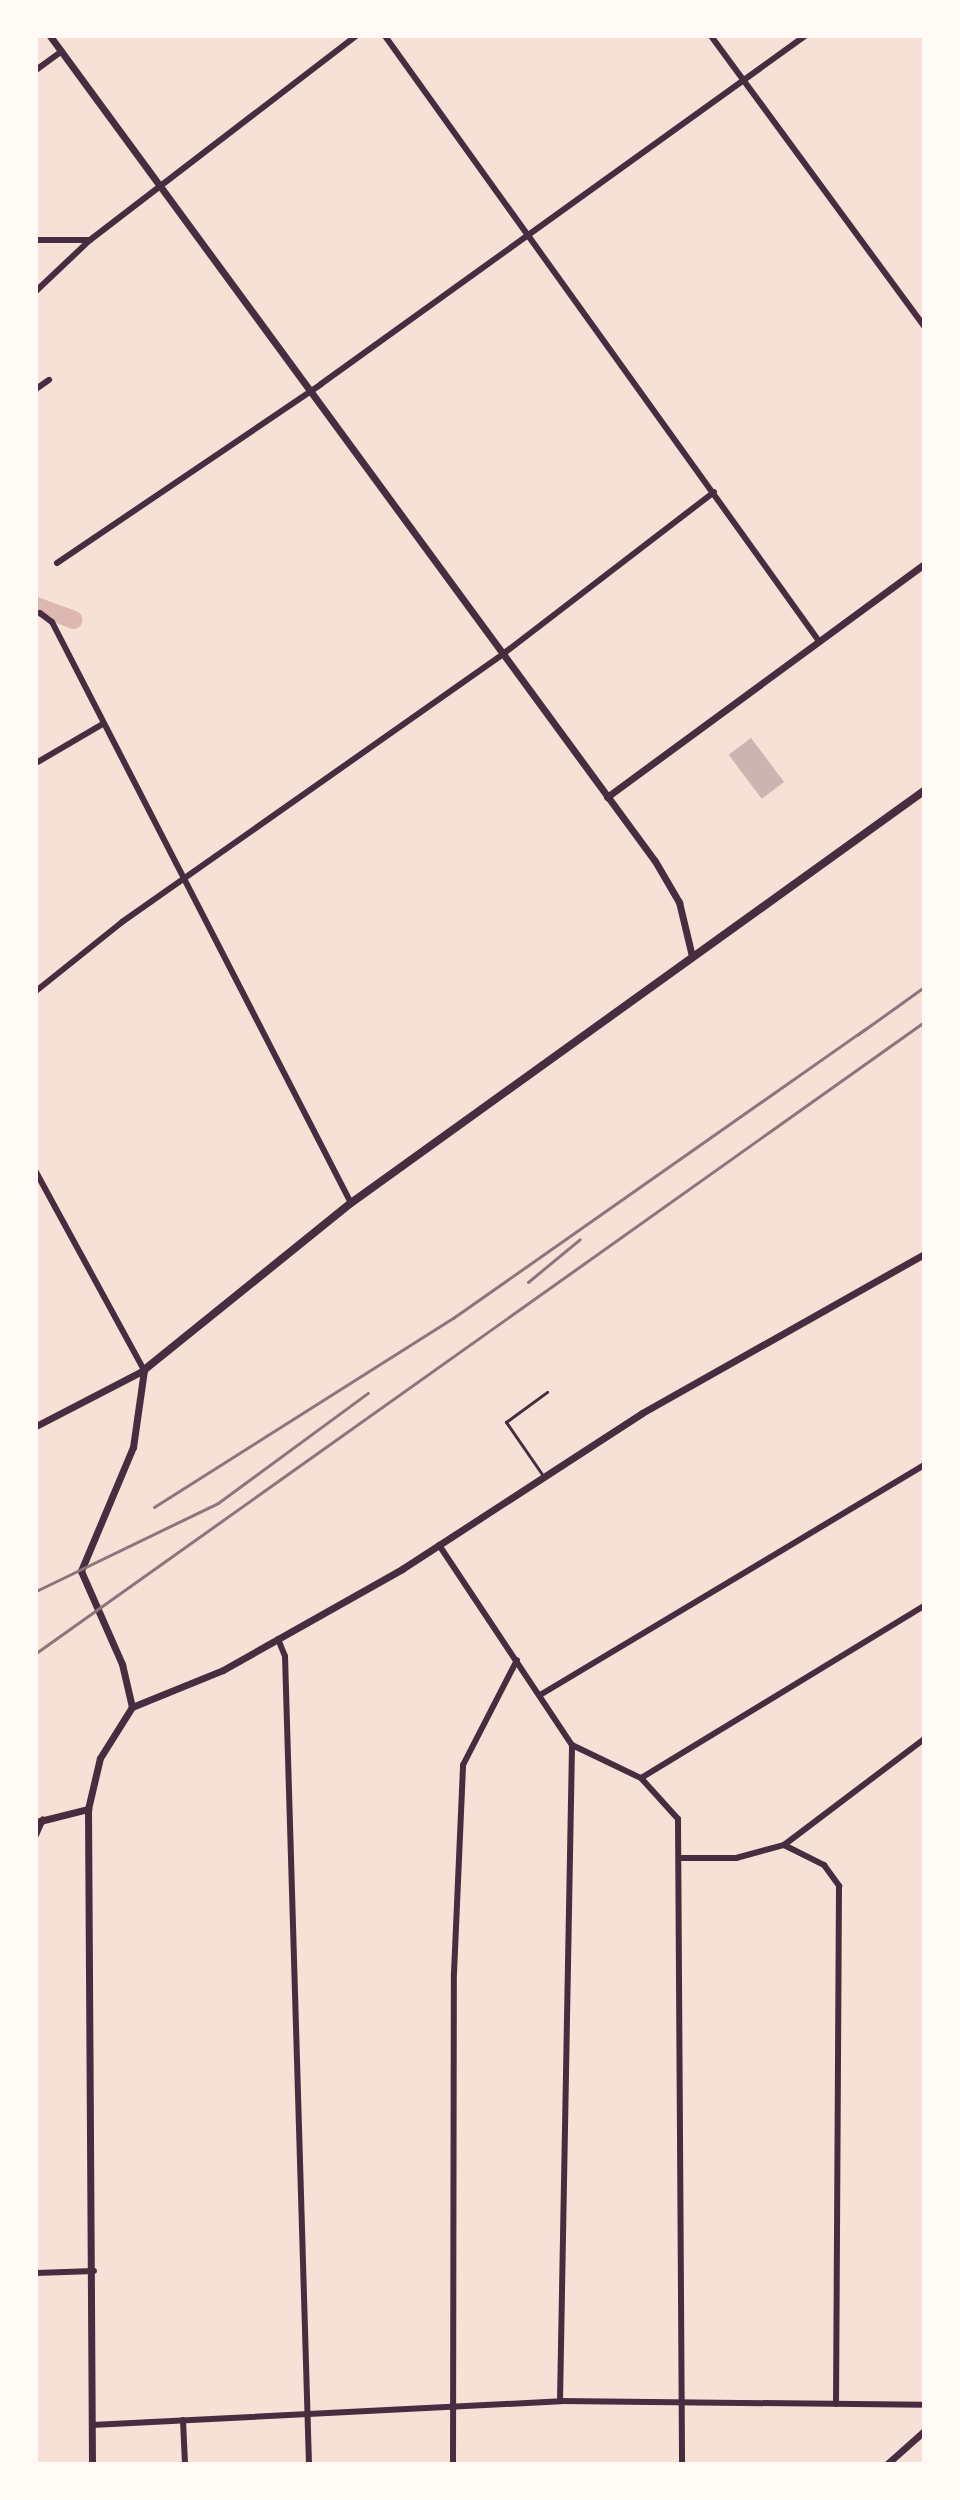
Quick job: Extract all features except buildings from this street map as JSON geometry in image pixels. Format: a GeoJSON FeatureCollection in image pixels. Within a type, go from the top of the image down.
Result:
{"type":"FeatureCollection","features":[{"type":"Feature","properties":{"kind":"main road"},"geometry":{"type":"LineString","coordinates":[[144,1370],[351,1203],[924,791]]}},
{"type":"Feature","properties":{"kind":"street"},"geometry":{"type":"LineString","coordinates":[[50,36],[313,390],[671,884],[692,956]]}},
{"type":"Feature","properties":{"kind":"street"},"geometry":{"type":"LineString","coordinates":[[36,291],[90,240],[356,36]]}},
{"type":"Feature","properties":{"kind":"street"},"geometry":{"type":"LineString","coordinates":[[385,36],[531,235],[819,641]]}},
{"type":"Feature","properties":{"kind":"street"},"geometry":{"type":"LineString","coordinates":[[711,36],[924,326]]}},
{"type":"Feature","properties":{"kind":"street"},"geometry":{"type":"LineString","coordinates":[[57,563],[313,390],[805,36]]}},
{"type":"Feature","properties":{"kind":"street"},"geometry":{"type":"LineString","coordinates":[[36,70],[62,51]]}},
{"type":"Feature","properties":{"kind":"street"},"geometry":{"type":"LineString","coordinates":[[36,240],[90,240]]}},
{"type":"Feature","properties":{"kind":"street"},"geometry":{"type":"LineString","coordinates":[[36,389],[49,380]]}},
{"type":"Feature","properties":{"kind":"street"},"geometry":{"type":"LineString","coordinates":[[36,991],[503,654],[714,492]]}},
{"type":"Feature","properties":{"kind":"street"},"geometry":{"type":"LineString","coordinates":[[607,797],[924,564]]}},
{"type":"Feature","properties":{"kind":"street"},"geometry":{"type":"LineString","coordinates":[[40,613],[52,622],[101,725],[351,1203]]}},
{"type":"Feature","properties":{"kind":"street"},"geometry":{"type":"LineString","coordinates":[[36,763],[101,725]]}},
{"type":"Feature","properties":{"kind":"street"},"geometry":{"type":"LineString","coordinates":[[36,1172],[144,1370],[133,1447],[81,1571],[122,1664],[132,1707]]}},
{"type":"Feature","properties":{"kind":"street"},"geometry":{"type":"LineString","coordinates":[[92,2464],[94,2271],[88,1809],[100,1758],[132,1707],[278,1639],[439,1545],[544,1477],[847,1292],[924,1254]]}},
{"type":"Feature","properties":{"kind":"street"},"geometry":{"type":"LineString","coordinates":[[36,1426],[144,1370]]}},
{"type":"Feature","properties":{"kind":"street"},"geometry":{"type":"LineString","coordinates":[[540,1695],[924,1465]]}},
{"type":"Feature","properties":{"kind":"street"},"geometry":{"type":"LineString","coordinates":[[439,1545],[572,1745],[641,1778],[678,1819],[682,1858],[682,2464]]}},
{"type":"Feature","properties":{"kind":"street"},"geometry":{"type":"LineString","coordinates":[[641,1778],[924,1606]]}},
{"type":"Feature","properties":{"kind":"street"},"geometry":{"type":"LineString","coordinates":[[278,1639],[285,1656],[309,2464]]}},
{"type":"Feature","properties":{"kind":"street"},"geometry":{"type":"LineString","coordinates":[[453,2464],[454,1973],[463,1765],[517,1660]]}},
{"type":"Feature","properties":{"kind":"street"},"geometry":{"type":"LineString","coordinates":[[682,1858],[736,1858],[784,1845],[924,1739]]}},
{"type":"Feature","properties":{"kind":"street"},"geometry":{"type":"LineString","coordinates":[[560,2401],[572,1745]]}},
{"type":"Feature","properties":{"kind":"street"},"geometry":{"type":"LineString","coordinates":[[36,1835],[40,1820],[88,1809]]}},
{"type":"Feature","properties":{"kind":"street"},"geometry":{"type":"LineString","coordinates":[[784,1845],[824,1865],[839,1886],[836,2404]]}},
{"type":"Feature","properties":{"kind":"street"},"geometry":{"type":"LineString","coordinates":[[36,2273],[94,2271]]}},
{"type":"Feature","properties":{"kind":"street"},"geometry":{"type":"LineString","coordinates":[[92,2425],[454,2404],[560,2401],[924,2405]]}},
{"type":"Feature","properties":{"kind":"street"},"geometry":{"type":"LineString","coordinates":[[183,2420],[185,2464]]}},
{"type":"Feature","properties":{"kind":"street"},"geometry":{"type":"LineString","coordinates":[[887,2464],[924,2431]]}},
{"type":"Feature","properties":{"kind":"lane"},"geometry":{"type":"LineString","coordinates":[[544,1477],[506,1422],[547,1392]]}},
{"type":"Feature","properties":{"kind":"waterway"},"geometry":{"type":"LineString","coordinates":[[36,606],[74,620]]}},
{"type":"Feature","properties":{"kind":"railway"},"geometry":{"type":"LineString","coordinates":[[857,1035],[924,987]]}},
{"type":"Feature","properties":{"kind":"railway"},"geometry":{"type":"LineString","coordinates":[[36,1653],[924,1022]]}},
{"type":"Feature","properties":{"kind":"railway"},"geometry":{"type":"LineString","coordinates":[[154,1507],[453,1318],[865,1029]]}},
{"type":"Feature","properties":{"kind":"railway"},"geometry":{"type":"LineString","coordinates":[[528,1282],[580,1239]]}},
{"type":"Feature","properties":{"kind":"railway"},"geometry":{"type":"LineString","coordinates":[[36,1591],[218,1503],[368,1393]]}}]}
